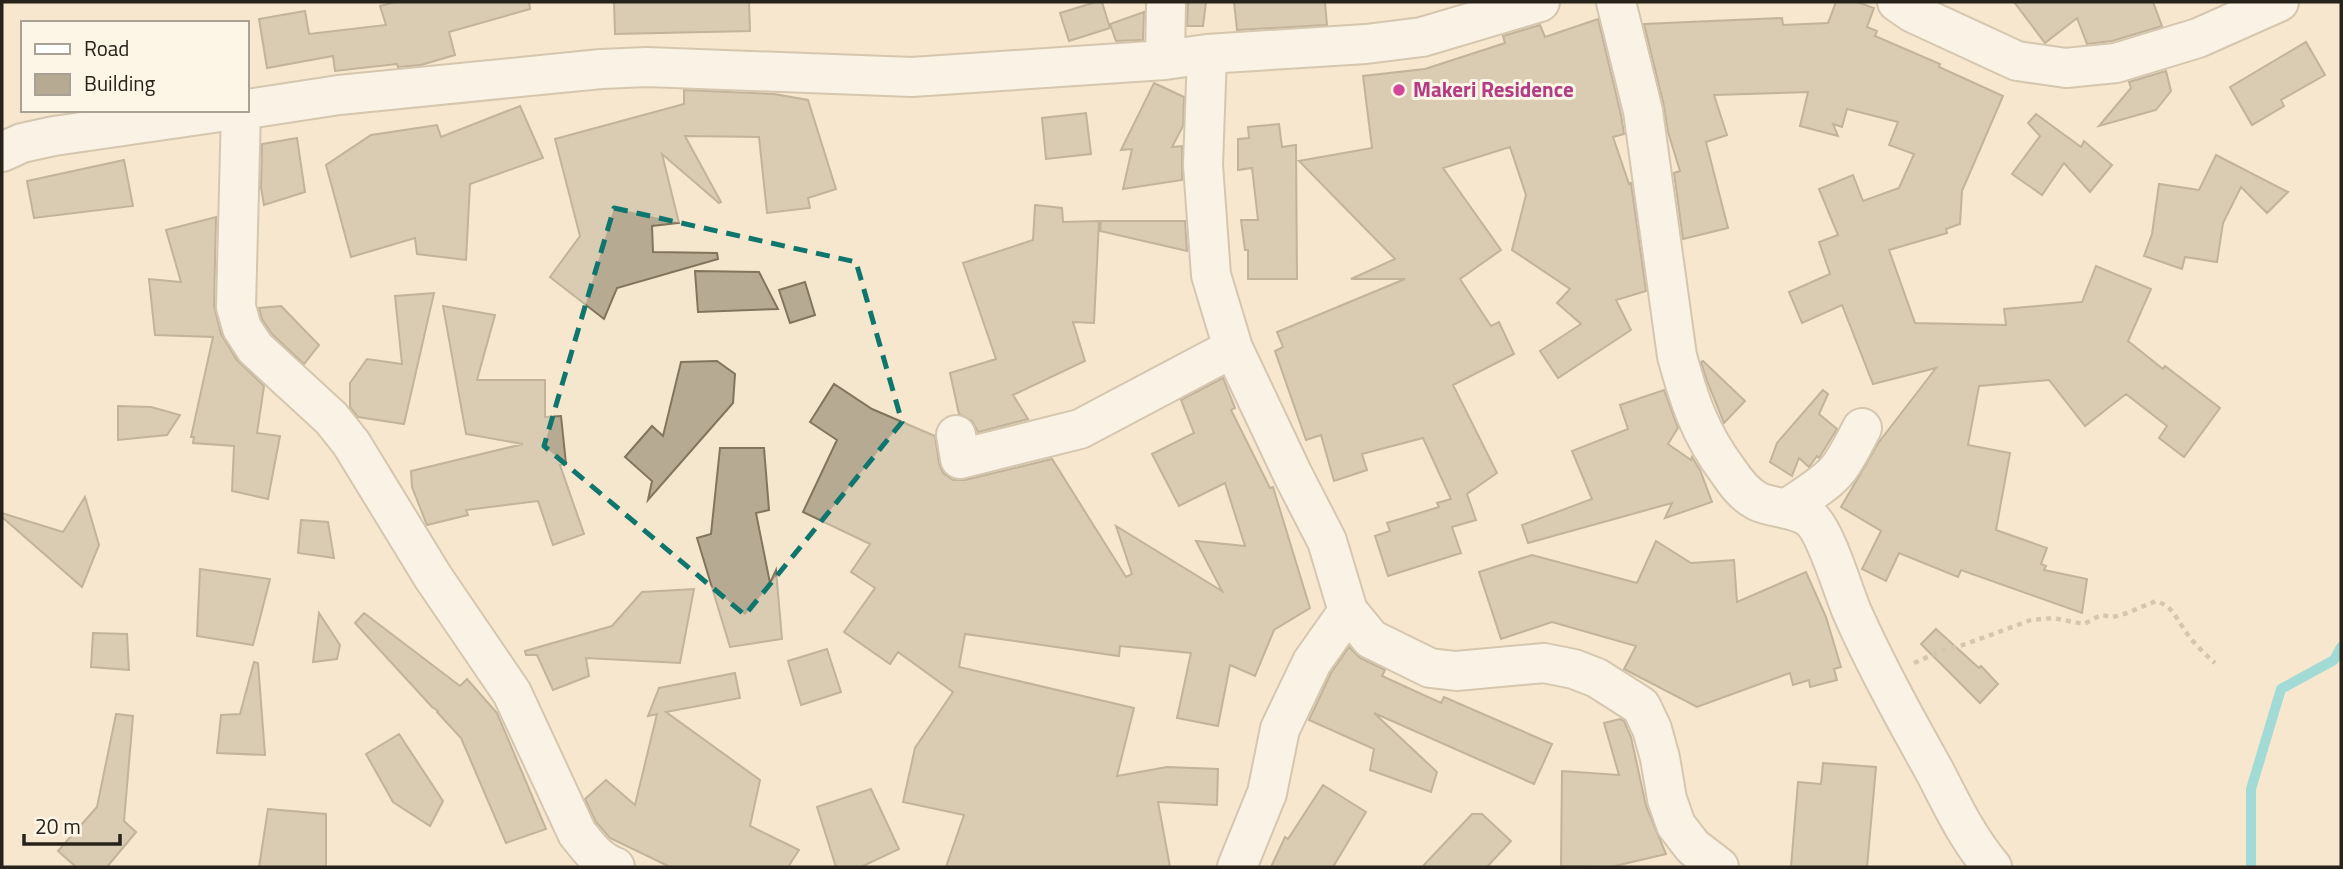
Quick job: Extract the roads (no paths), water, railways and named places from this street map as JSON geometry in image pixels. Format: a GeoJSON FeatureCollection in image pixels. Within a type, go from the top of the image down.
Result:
{"type":"FeatureCollection","features":[{"type":"Feature","properties":{"kind":"street"},"geometry":{"type":"LineString","coordinates":[[1165,60],[1166,2]]}},
{"type":"Feature","properties":{"kind":"street"},"geometry":{"type":"LineString","coordinates":[[248,108],[601,69],[647,67],[854,77],[912,77],[1366,44],[1422,37],[1540,2]]}},
{"type":"Feature","properties":{"kind":"street"},"geometry":{"type":"LineString","coordinates":[[1616,2],[1643,111],[1678,356],[1687,394],[1700,429],[1712,450],[1743,491],[1758,502],[1786,509],[1812,520],[1825,542],[1853,613],[1886,679],[1976,848],[1992,867]]}},
{"type":"Feature","properties":{"kind":"street"},"geometry":{"type":"LineString","coordinates":[[1897,2],[1913,13],[2017,61],[2066,68],[2116,63],[2198,38],[2279,2]]}},
{"type":"Feature","properties":{"kind":"street"},"geometry":{"type":"LineString","coordinates":[[1207,54],[1203,164],[1211,275],[1233,348],[1327,541],[1348,611],[1371,639],[1430,668],[1456,671],[1544,663],[1574,669],[1597,678],[1641,706],[1658,748],[1667,799],[1676,825],[1693,847],[1719,867]]}},
{"type":"Feature","properties":{"kind":"street"},"geometry":{"type":"LineString","coordinates":[[2,152],[22,143],[54,136],[220,112]]}},
{"type":"Feature","properties":{"kind":"street"},"geometry":{"type":"LineString","coordinates":[[241,112],[236,307],[242,328],[255,348],[331,418],[351,443],[433,577],[512,693],[577,833],[605,864],[615,867]]}},
{"type":"Feature","properties":{"kind":"street"},"geometry":{"type":"LineString","coordinates":[[956,435],[960,459],[1080,429],[1233,348]]}},
{"type":"Feature","properties":{"kind":"street"},"geometry":{"type":"LineString","coordinates":[[1786,509],[1815,491],[1837,470],[1862,428]]}},
{"type":"Feature","properties":{"kind":"street"},"geometry":{"type":"LineString","coordinates":[[1237,867],[1267,793],[1280,729],[1312,662],[1348,611]]}},
{"type":"Feature","properties":{"kind":"waterway"},"geometry":{"type":"LineString","coordinates":[[2251,867],[2251,789],[2281,689],[2334,660],[2341,647]]}},
{"type":"Feature","properties":{"kind":"place","name":"Makeri Residence"},"geometry":{"type":"Point","coordinates":[1399,90]}}]}
